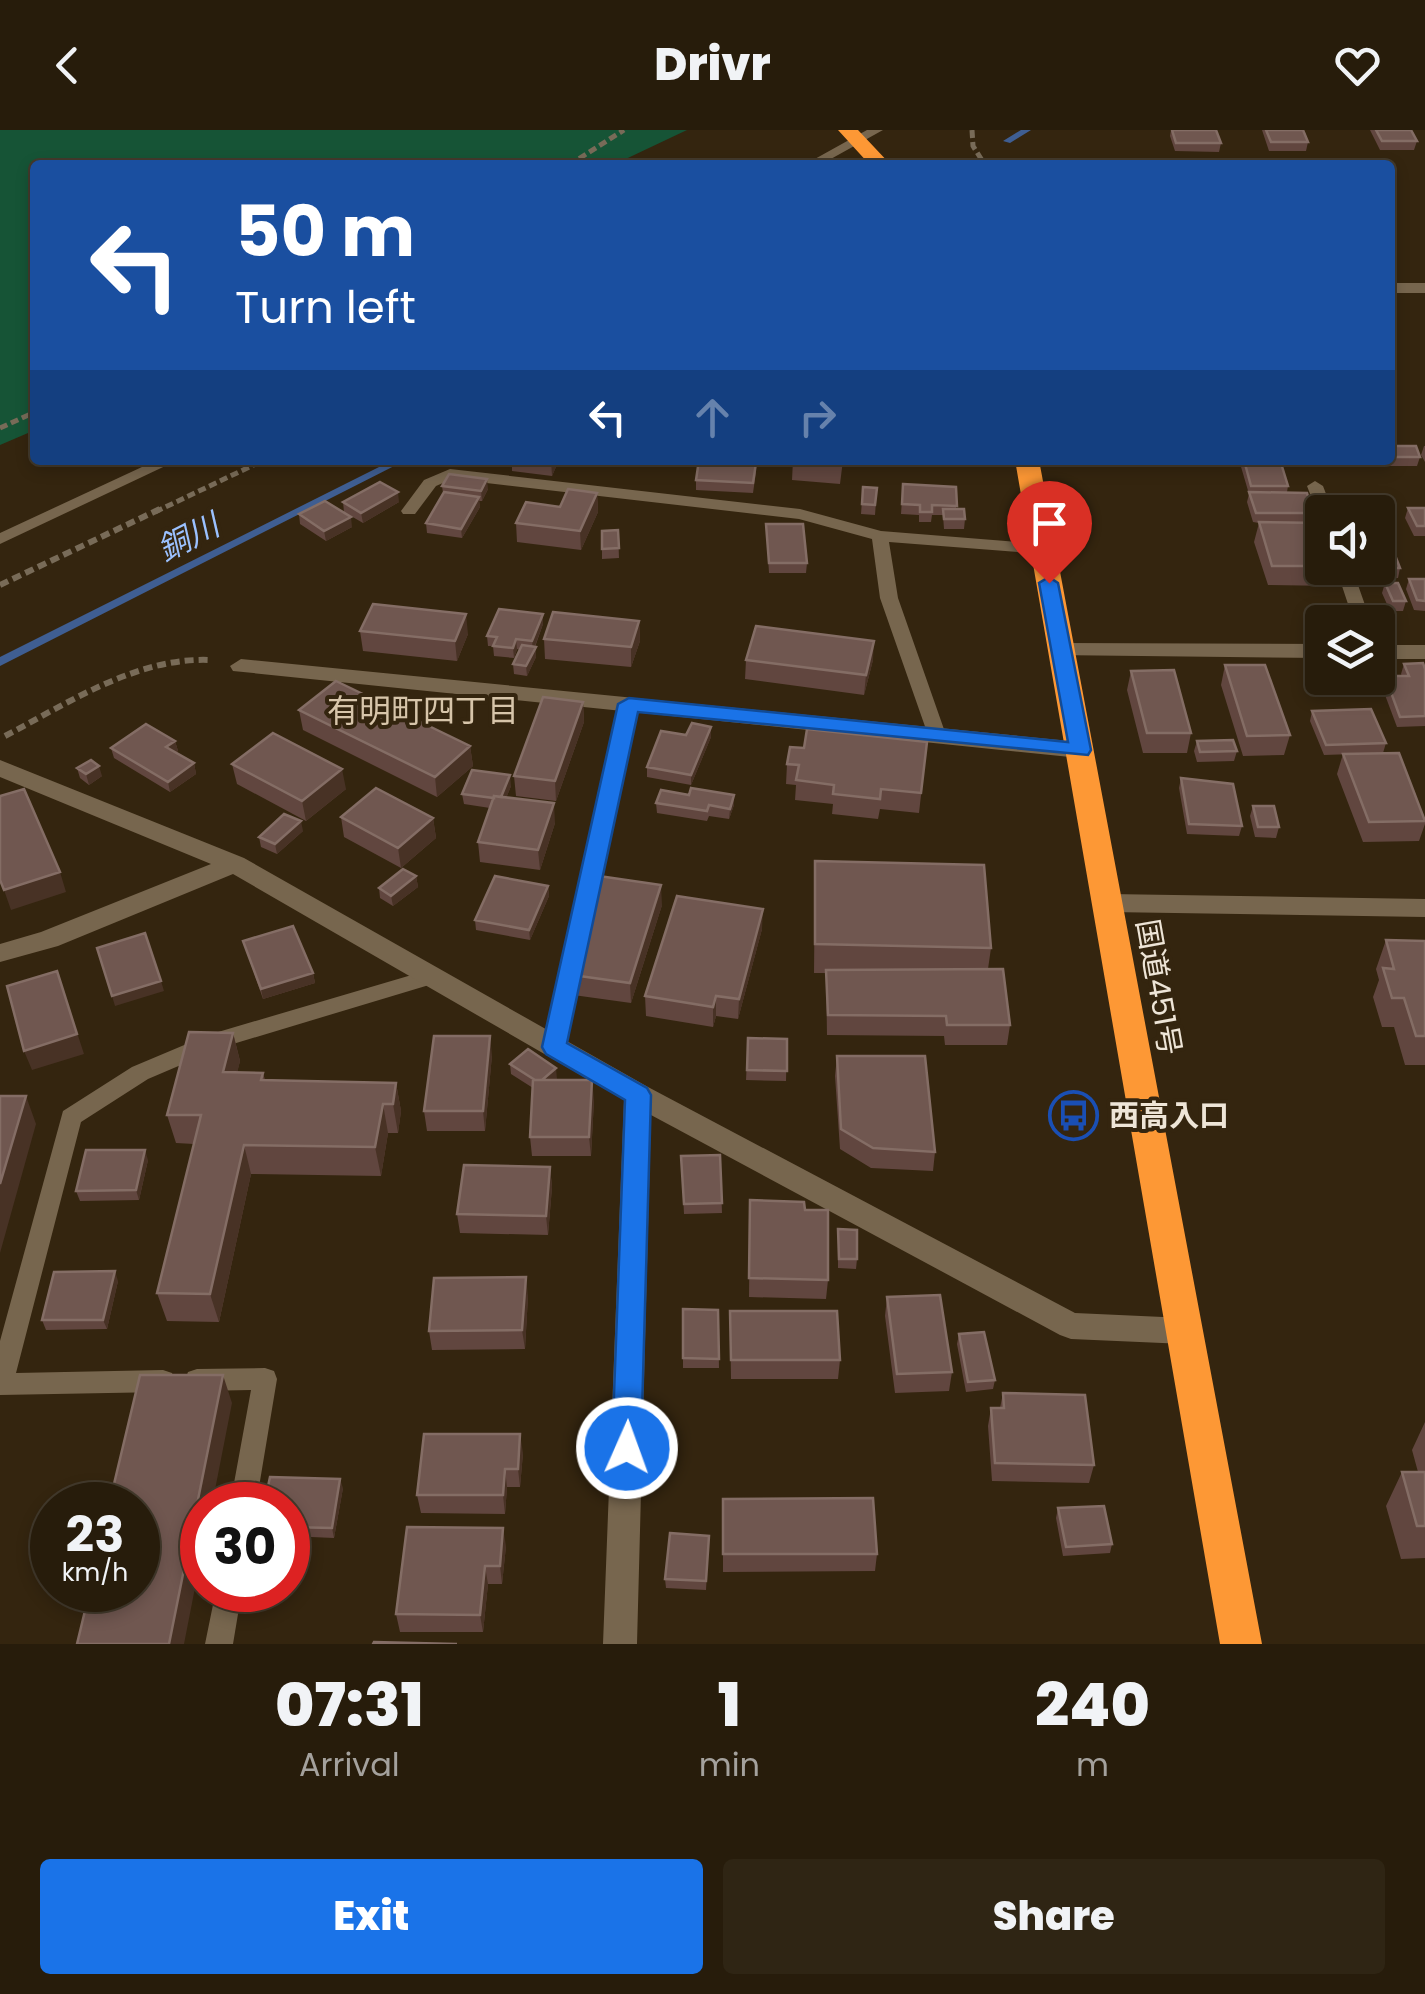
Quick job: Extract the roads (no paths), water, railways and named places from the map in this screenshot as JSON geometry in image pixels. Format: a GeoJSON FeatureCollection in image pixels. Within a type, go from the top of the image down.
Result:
{"type":"FeatureCollection","features":[{"type":"Feature","properties":{"kind":"highway"},"geometry":{"type":"LineString","coordinates":[[853,135],[876,160]]}},
{"type":"Feature","properties":{"kind":"highway","name":"国道451号"},"geometry":{"type":"LineString","coordinates":[[1028,465],[1241,1644]]}},
{"type":"Feature","properties":{"kind":"street"},"geometry":{"type":"LineString","coordinates":[[1395,288],[1425,288]]}},
{"type":"Feature","properties":{"kind":"street"},"geometry":{"type":"LineString","coordinates":[[1061,650],[1305,651]]}},
{"type":"Feature","properties":{"kind":"street"},"geometry":{"type":"LineString","coordinates":[[1395,652],[1425,652]]}},
{"type":"Feature","properties":{"kind":"street"},"geometry":{"type":"LineString","coordinates":[[241,666],[1080,750]]}},
{"type":"Feature","properties":{"kind":"street"},"geometry":{"type":"LineString","coordinates":[[0,768],[235,864],[638,1095],[1071,1326],[1185,1331]]}},
{"type":"Feature","properties":{"kind":"street"},"geometry":{"type":"LineString","coordinates":[[0,953],[50,939],[235,864]]}},
{"type":"Feature","properties":{"kind":"street"},"geometry":{"type":"LineString","coordinates":[[1109,903],[1425,908]]}},
{"type":"Feature","properties":{"kind":"street"},"geometry":{"type":"LineString","coordinates":[[620,1644],[638,1095]]}},
{"type":"Feature","properties":{"kind":"lane"},"geometry":{"type":"LineString","coordinates":[[817,160],[853,135],[877,130]]}},
{"type":"Feature","properties":{"kind":"lane"},"geometry":{"type":"LineString","coordinates":[[0,539],[159,465]]}},
{"type":"Feature","properties":{"kind":"lane"},"geometry":{"type":"LineString","coordinates":[[409,510],[430,483],[450,474],[800,514],[880,536],[1043,550]]}},
{"type":"Feature","properties":{"kind":"lane"},"geometry":{"type":"LineString","coordinates":[[1315,486],[1318,495]]}},
{"type":"Feature","properties":{"kind":"lane"},"geometry":{"type":"LineString","coordinates":[[880,536],[889,598],[936,735]]}},
{"type":"Feature","properties":{"kind":"lane"},"geometry":{"type":"LineString","coordinates":[[554,1047],[629,704]]}},
{"type":"Feature","properties":{"kind":"lane"},"geometry":{"type":"LineString","coordinates":[[247,1482],[265,1379],[1,1384],[71,1118],[140,1073],[216,1040],[432,977]]}},
{"type":"Feature","properties":{"kind":"lane"},"geometry":{"type":"LineString","coordinates":[[220,1644],[225,1612]]}},
{"type":"Feature","properties":{"kind":"waterway","name":"銅川"},"geometry":{"type":"LineString","coordinates":[[1007,141],[1027,130]]}},
{"type":"Feature","properties":{"kind":"waterway","name":"銅川"},"geometry":{"type":"LineString","coordinates":[[0,662],[391,465]]}},
{"type":"Feature","properties":{"kind":"place","name":"西高入口"},"geometry":{"type":"Point","coordinates":[1074,1115]}},
{"type":"Feature","properties":{"kind":"district","name":"有明町四丁目"},"geometry":{"type":"Point","coordinates":[423,710]}}]}
